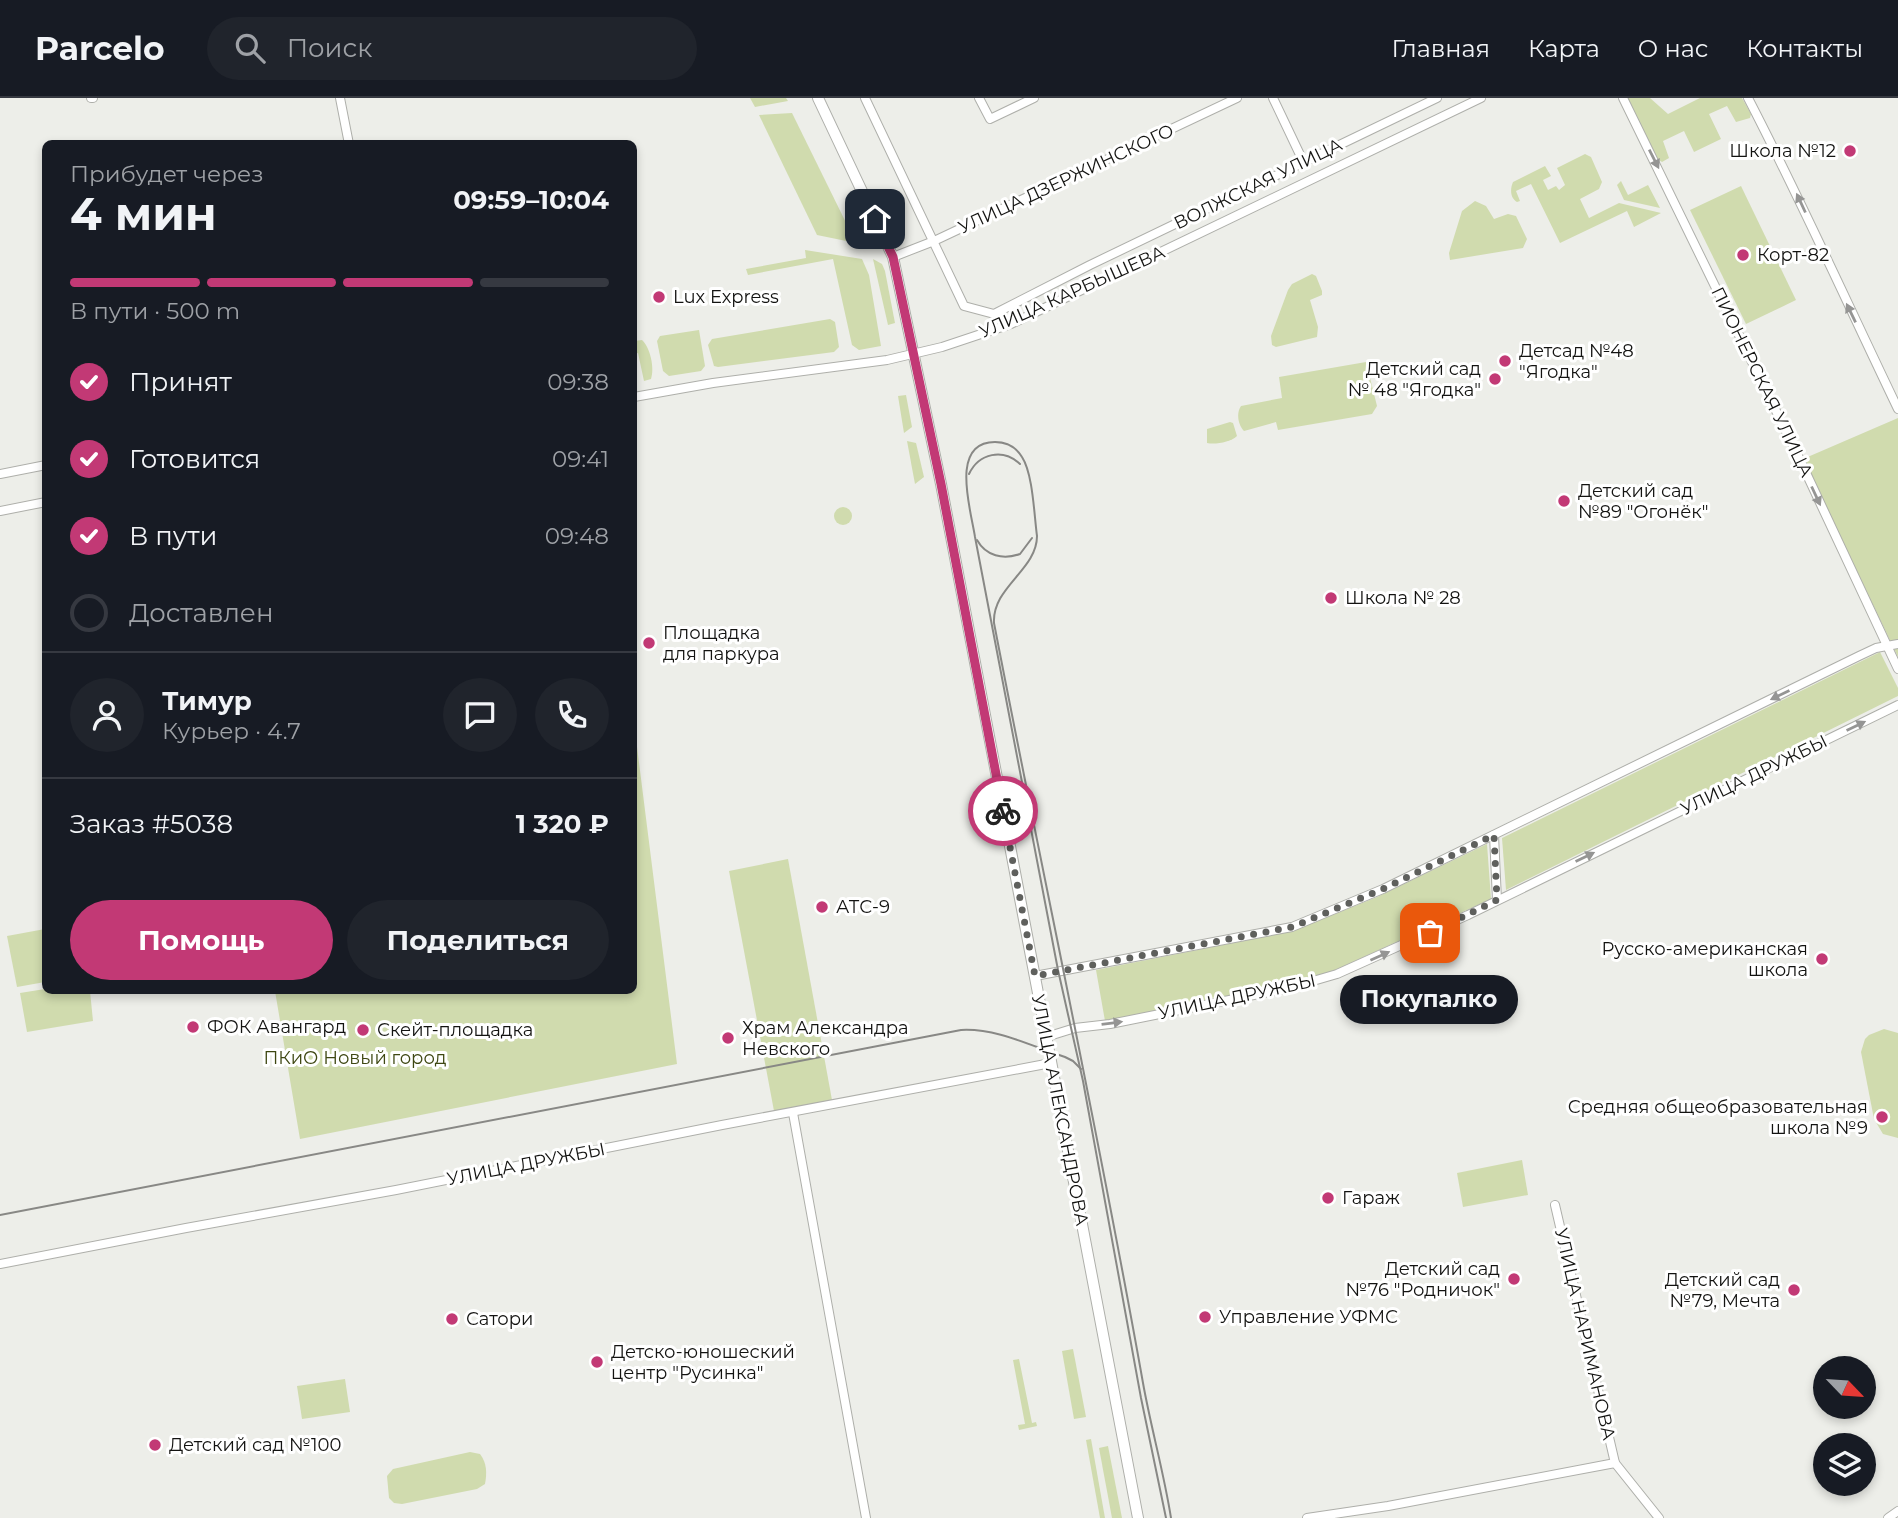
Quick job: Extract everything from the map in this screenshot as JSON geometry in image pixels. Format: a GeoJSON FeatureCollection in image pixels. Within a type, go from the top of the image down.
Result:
{"type":"FeatureCollection","features":[{"type":"Feature","properties":{"kind":"main road","name":"УЛИЦА АЛЕКСАНДРОВА"},"geometry":{"type":"LineString","coordinates":[[821,99],[893,257],[941,484],[1138,1518]]}},
{"type":"Feature","properties":{"kind":"street"},"geometry":{"type":"LineString","coordinates":[[340,98],[348,140]]}},
{"type":"Feature","properties":{"kind":"street"},"geometry":{"type":"LineString","coordinates":[[864,98],[934,241]]}},
{"type":"Feature","properties":{"kind":"street"},"geometry":{"type":"LineString","coordinates":[[979,98],[990,119],[1034,98]]}},
{"type":"Feature","properties":{"kind":"street","name":"УЛИЦА ДЗЕРЖИНСКОГО"},"geometry":{"type":"LineString","coordinates":[[893,257],[934,241],[1237,98]]}},
{"type":"Feature","properties":{"kind":"street"},"geometry":{"type":"LineString","coordinates":[[1273,98],[1303,161]]}},
{"type":"Feature","properties":{"kind":"street","name":"ВОЛЖСКАЯ УЛИЦА"},"geometry":{"type":"LineString","coordinates":[[934,241],[964,306],[993,314],[1437,98]]}},
{"type":"Feature","properties":{"kind":"street","name":"УЛИЦА КАРБЫШЕВА"},"geometry":{"type":"LineString","coordinates":[[637,396],[913,354],[1011,324],[1481,98]]}},
{"type":"Feature","properties":{"kind":"street","name":"ПИОНЕРСКАЯ УЛИЦА"},"geometry":{"type":"LineString","coordinates":[[1623,98],[1898,669]]}},
{"type":"Feature","properties":{"kind":"street"},"geometry":{"type":"LineString","coordinates":[[1748,98],[1802,204],[1828,265],[1898,409]]}},
{"type":"Feature","properties":{"kind":"street"},"geometry":{"type":"LineString","coordinates":[[0,474],[42,466]]}},
{"type":"Feature","properties":{"kind":"street"},"geometry":{"type":"LineString","coordinates":[[0,510],[42,503]]}},
{"type":"Feature","properties":{"kind":"street"},"geometry":{"type":"LineString","coordinates":[[1035,976],[1292,927],[1383,889],[1876,648],[1898,644]]}},
{"type":"Feature","properties":{"kind":"street","name":"УЛИЦА ДРУЖБЫ"},"geometry":{"type":"LineString","coordinates":[[1046,1037],[1075,1028],[1110,1024],[1289,988],[1337,974],[1497,900],[1898,705]]}},
{"type":"Feature","properties":{"kind":"street"},"geometry":{"type":"LineString","coordinates":[[1494,835],[1497,900]]}},
{"type":"Feature","properties":{"kind":"street","name":"УЛИЦА ДРУЖБЫ"},"geometry":{"type":"LineString","coordinates":[[0,1264],[396,1191],[1051,1063]]}},
{"type":"Feature","properties":{"kind":"street"},"geometry":{"type":"LineString","coordinates":[[793,1113],[866,1518]]}},
{"type":"Feature","properties":{"kind":"street","name":"УЛИЦА НАРИМАНОВА"},"geometry":{"type":"LineString","coordinates":[[1555,1205],[1615,1463],[1659,1518]]}},
{"type":"Feature","properties":{"kind":"street","name":"УЛИЦА НАРИМАНОВА"},"geometry":{"type":"LineString","coordinates":[[1307,1518],[1388,1506],[1615,1463]]}},
{"type":"Feature","properties":{"kind":"street"},"geometry":{"type":"LineString","coordinates":[[1888,1518],[1898,1511]]}},
{"type":"Feature","properties":{"kind":"green space"},"geometry":{"type":"Polygon","coordinates":[[[750,98],[786,98],[788,101],[755,107],[750,98]]]}},
{"type":"Feature","properties":{"kind":"green space"},"geometry":{"type":"Polygon","coordinates":[[[1627,98],[1650,98],[1668,114],[1700,98],[1742,98],[1751,114],[1750,118],[1736,122],[1727,106],[1709,114],[1721,139],[1694,152],[1684,131],[1663,141],[1669,158],[1662,162],[1656,158],[1627,98]]]}},
{"type":"Feature","properties":{"kind":"green space"},"geometry":{"type":"Polygon","coordinates":[[[792,113],[856,243],[817,235],[759,115],[792,113]]]}},
{"type":"Feature","properties":{"kind":"green space"},"geometry":{"type":"Polygon","coordinates":[[[1585,154],[1591,157],[1602,182],[1599,189],[1580,199],[1589,218],[1619,203],[1661,213],[1634,227],[1627,211],[1560,243],[1531,184],[1516,191],[1520,201],[1517,202],[1512,196],[1512,185],[1513,182],[1545,166],[1551,176],[1543,180],[1548,190],[1556,186],[1559,190],[1565,185],[1557,168],[1585,154]]]}},
{"type":"Feature","properties":{"kind":"green space"},"geometry":{"type":"Polygon","coordinates":[[[1621,181],[1628,195],[1648,185],[1660,208],[1624,200],[1617,185],[1621,181]]]}},
{"type":"Feature","properties":{"kind":"green space","name":"Корт-82"},"geometry":{"type":"Polygon","coordinates":[[[1741,186],[1796,300],[1746,324],[1690,210],[1741,186]]]}},
{"type":"Feature","properties":{"kind":"green space"},"geometry":{"type":"Polygon","coordinates":[[[1475,201],[1486,206],[1494,219],[1508,214],[1516,216],[1527,239],[1523,248],[1450,260],[1449,253],[1462,211],[1475,201]]]}},
{"type":"Feature","properties":{"kind":"green space"},"geometry":{"type":"Polygon","coordinates":[[[805,250],[862,259],[869,275],[881,346],[859,350],[852,345],[833,259],[748,275],[746,269],[806,258],[805,250]]]}},
{"type":"Feature","properties":{"kind":"green space"},"geometry":{"type":"Polygon","coordinates":[[[873,259],[882,264],[885,271],[895,323],[888,325],[873,259]]]}},
{"type":"Feature","properties":{"kind":"green space"},"geometry":{"type":"Polygon","coordinates":[[[1312,274],[1316,276],[1322,291],[1322,295],[1310,300],[1318,327],[1317,337],[1276,347],[1272,345],[1271,336],[1288,290],[1292,284],[1312,274]]]}},
{"type":"Feature","properties":{"kind":"green space"},"geometry":{"type":"Polygon","coordinates":[[[830,319],[835,322],[839,347],[834,352],[714,366],[708,345],[712,339],[830,319]]]}},
{"type":"Feature","properties":{"kind":"green space"},"geometry":{"type":"Polygon","coordinates":[[[699,330],[705,366],[701,371],[669,376],[663,371],[657,341],[660,336],[699,330]]]}},
{"type":"Feature","properties":{"kind":"green space"},"geometry":{"type":"Polygon","coordinates":[[[637,341],[645,343],[652,364],[651,379],[644,381],[637,353],[637,341]]]}},
{"type":"Feature","properties":{"kind":"green space"},"geometry":{"type":"Polygon","coordinates":[[[1366,362],[1377,406],[1372,414],[1278,430],[1276,422],[1244,431],[1240,426],[1238,415],[1241,406],[1282,398],[1279,377],[1366,362]]]}},
{"type":"Feature","properties":{"kind":"green space"},"geometry":{"type":"Polygon","coordinates":[[[906,395],[912,427],[904,433],[898,396],[906,395]]]}},
{"type":"Feature","properties":{"kind":"green space"},"geometry":{"type":"Polygon","coordinates":[[[1898,418],[1898,657],[1803,459],[1898,418]]]}},
{"type":"Feature","properties":{"kind":"green space"},"geometry":{"type":"Polygon","coordinates":[[[1233,423],[1237,436],[1223,442],[1207,443],[1207,429],[1233,423]]]}},
{"type":"Feature","properties":{"kind":"green space"},"geometry":{"type":"Polygon","coordinates":[[[907,441],[916,443],[924,477],[915,484],[907,441]]]}},
{"type":"Feature","properties":{"kind":"green space"},"geometry":{"type":"Polygon","coordinates":[[[839,507],[847,507],[852,516],[850,523],[839,525],[834,520],[834,512],[839,507]]]}},
{"type":"Feature","properties":{"kind":"green space"},"geometry":{"type":"Polygon","coordinates":[[[1880,652],[1898,688],[1898,696],[1506,890],[1502,838],[1880,652]]]}},
{"type":"Feature","properties":{"kind":"green space","name":"ПКиО Новый город"},"geometry":{"type":"Polygon","coordinates":[[[637,747],[677,1064],[300,1139],[276,994],[637,994],[637,747]]]}},
{"type":"Feature","properties":{"kind":"green space"},"geometry":{"type":"Polygon","coordinates":[[[1487,844],[1491,899],[1335,970],[1287,985],[1105,1021],[1096,970],[1293,931],[1377,897],[1487,844]]]}},
{"type":"Feature","properties":{"kind":"green space"},"geometry":{"type":"Polygon","coordinates":[[[788,859],[832,1100],[774,1111],[729,871],[788,859]]]}},
{"type":"Feature","properties":{"kind":"green space"},"geometry":{"type":"Polygon","coordinates":[[[42,930],[42,983],[17,987],[7,936],[42,930]]]}},
{"type":"Feature","properties":{"kind":"green space"},"geometry":{"type":"Polygon","coordinates":[[[42,989],[42,994],[90,994],[93,1021],[27,1032],[20,993],[42,989]]]}},
{"type":"Feature","properties":{"kind":"green space"},"geometry":{"type":"Polygon","coordinates":[[[1884,1029],[1898,1033],[1898,1138],[1883,1134],[1874,1119],[1861,1052],[1869,1035],[1884,1029]]]}},
{"type":"Feature","properties":{"kind":"green space"},"geometry":{"type":"Polygon","coordinates":[[[1522,1160],[1528,1195],[1463,1207],[1457,1173],[1522,1160]]]}},
{"type":"Feature","properties":{"kind":"green space"},"geometry":{"type":"Polygon","coordinates":[[[1073,1349],[1086,1417],[1074,1419],[1062,1351],[1073,1349]]]}},
{"type":"Feature","properties":{"kind":"green space"},"geometry":{"type":"Polygon","coordinates":[[[1019,1359],[1032,1423],[1036,1422],[1037,1426],[1019,1430],[1018,1425],[1025,1424],[1013,1360],[1019,1359]]]}},
{"type":"Feature","properties":{"kind":"green space"},"geometry":{"type":"Polygon","coordinates":[[[345,1379],[350,1412],[302,1419],[297,1386],[345,1379]]]}},
{"type":"Feature","properties":{"kind":"green space"},"geometry":{"type":"Polygon","coordinates":[[[1091,1439],[1105,1518],[1100,1518],[1086,1440],[1091,1439]]]}},
{"type":"Feature","properties":{"kind":"green space"},"geometry":{"type":"Polygon","coordinates":[[[1108,1446],[1122,1518],[1112,1518],[1099,1448],[1108,1446]]]}},
{"type":"Feature","properties":{"kind":"green space"},"geometry":{"type":"Polygon","coordinates":[[[470,1452],[480,1454],[485,1465],[485,1484],[477,1489],[402,1504],[394,1503],[389,1498],[387,1476],[393,1469],[470,1452]]]}},
{"type":"Feature","properties":{"kind":"tram line"},"geometry":{"type":"LineString","coordinates":[[1166,1518],[967,495],[967,465],[972,453],[981,445],[995,442],[1014,448],[1026,464],[1037,536],[1030,559],[1000,599],[995,610],[994,623],[1171,1518]]}},
{"type":"Feature","properties":{"kind":"tram line"},"geometry":{"type":"LineString","coordinates":[[969,474],[979,461],[992,455],[1006,456],[1020,464]]}},
{"type":"Feature","properties":{"kind":"tram line"},"geometry":{"type":"LineString","coordinates":[[977,540],[990,553],[1007,557],[1020,554],[1032,538]]}},
{"type":"Feature","properties":{"kind":"tram line"},"geometry":{"type":"LineString","coordinates":[[0,1215],[961,1030],[988,1032],[1014,1039],[1065,1057],[1081,1069]]}},
{"type":"Feature","properties":{"kind":"way so far"},"geometry":{"type":"LineString","coordinates":[[1003,811],[1035,976],[1292,927],[1383,889],[1494,835],[1497,900],[1430,933]]}},
{"type":"Feature","properties":{"kind":"place","name":"Школа №12"},"geometry":{"type":"Point","coordinates":[1850,151]}},
{"type":"Feature","properties":{"kind":"place","name":"Корт-82"},"geometry":{"type":"Point","coordinates":[1743,255]}},
{"type":"Feature","properties":{"kind":"place","name":"Lux Express"},"geometry":{"type":"Point","coordinates":[659,297]}},
{"type":"Feature","properties":{"kind":"place","name":"Детсад №48 \"Ягодка\""},"geometry":{"type":"Point","coordinates":[1505,361]}},
{"type":"Feature","properties":{"kind":"place","name":"Детский сад № 48 \"Ягодка\""},"geometry":{"type":"Point","coordinates":[1495,379]}},
{"type":"Feature","properties":{"kind":"place","name":"Детский сад №89 \"Огонёк\""},"geometry":{"type":"Point","coordinates":[1564,501]}},
{"type":"Feature","properties":{"kind":"place","name":"Школа № 28"},"geometry":{"type":"Point","coordinates":[1331,598]}},
{"type":"Feature","properties":{"kind":"place","name":"Площадка для паркура"},"geometry":{"type":"Point","coordinates":[649,643]}},
{"type":"Feature","properties":{"kind":"place","name":"АТС-9"},"geometry":{"type":"Point","coordinates":[822,907]}},
{"type":"Feature","properties":{"kind":"place","name":"Покупалко"},"geometry":{"type":"Point","coordinates":[1430,933]}},
{"type":"Feature","properties":{"kind":"place","name":"Русско-американская школа"},"geometry":{"type":"Point","coordinates":[1822,959]}},
{"type":"Feature","properties":{"kind":"place","name":"ФОК Авангард"},"geometry":{"type":"Point","coordinates":[193,1027]}},
{"type":"Feature","properties":{"kind":"place","name":"Скейт-площадка"},"geometry":{"type":"Point","coordinates":[363,1030]}},
{"type":"Feature","properties":{"kind":"place","name":"Храм Александра Невского"},"geometry":{"type":"Point","coordinates":[728,1038]}},
{"type":"Feature","properties":{"kind":"place","name":"Средняя общеобразовательная школа №9"},"geometry":{"type":"Point","coordinates":[1882,1117]}},
{"type":"Feature","properties":{"kind":"place","name":"Гараж"},"geometry":{"type":"Point","coordinates":[1328,1198]}},
{"type":"Feature","properties":{"kind":"place","name":"Детский сад №76 \"Родничок\""},"geometry":{"type":"Point","coordinates":[1514,1279]}},
{"type":"Feature","properties":{"kind":"place","name":"Детский сад №79, Мечта"},"geometry":{"type":"Point","coordinates":[1794,1290]}},
{"type":"Feature","properties":{"kind":"place","name":"Управление УФМС"},"geometry":{"type":"Point","coordinates":[1205,1317]}},
{"type":"Feature","properties":{"kind":"place","name":"Сатори"},"geometry":{"type":"Point","coordinates":[452,1319]}},
{"type":"Feature","properties":{"kind":"place","name":"Детско-юношеский центр \"Русинка\""},"geometry":{"type":"Point","coordinates":[597,1362]}},
{"type":"Feature","properties":{"kind":"place","name":"Детский сад №100"},"geometry":{"type":"Point","coordinates":[155,1445]}},
{"type":"Feature","properties":{"kind":"route"},"geometry":{"type":"LineString","coordinates":[[875,219],[893,257],[907,321],[1003,811]]}}]}
